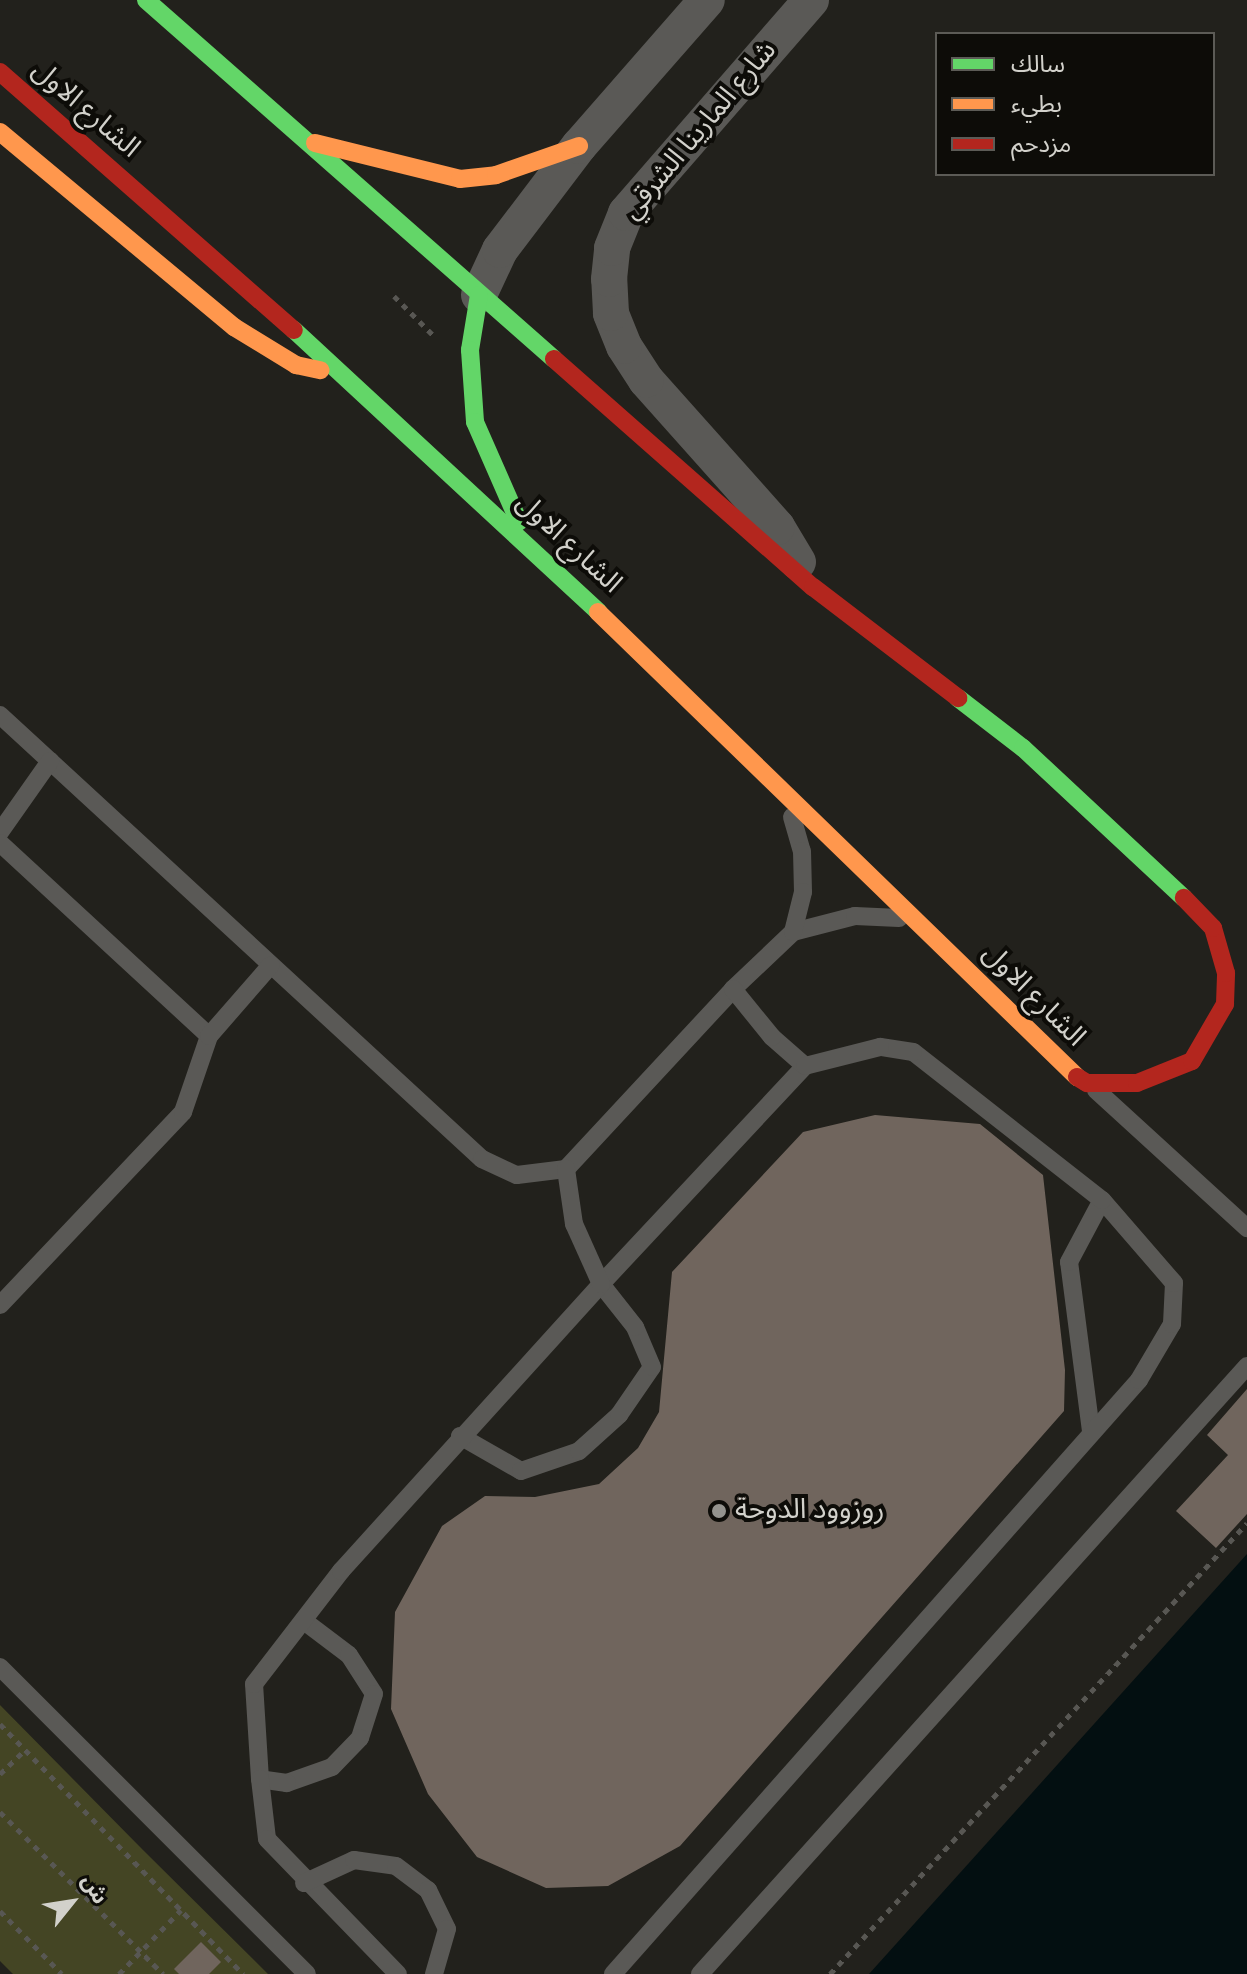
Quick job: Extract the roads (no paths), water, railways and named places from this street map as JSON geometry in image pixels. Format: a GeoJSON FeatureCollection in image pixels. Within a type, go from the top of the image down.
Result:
{"type":"FeatureCollection","features":[{"type":"Feature","properties":{"kind":"main road","name":"الشارع الاول"},"geometry":{"type":"LineString","coordinates":[[0,72],[345,375],[539,554],[919,921],[1067,1071],[1087,1083],[1137,1083],[1170,1074],[1205,1045],[1225,1004],[1226,973],[1213,928],[1167,879],[1023,748],[813,587],[146,0]]}},
{"type":"Feature","properties":{"kind":"main road"},"geometry":{"type":"LineString","coordinates":[[1,134],[234,327],[296,365],[345,375]]}},
{"type":"Feature","properties":{"kind":"main road"},"geometry":{"type":"LineString","coordinates":[[305,141],[460,179],[496,175],[579,146]]}},
{"type":"Feature","properties":{"kind":"main road"},"geometry":{"type":"LineString","coordinates":[[479,295],[470,350],[475,422],[508,505],[539,554]]}},
{"type":"Feature","properties":{"kind":"street"},"geometry":{"type":"LineString","coordinates":[[479,295],[500,250],[579,146],[707,0]]}},
{"type":"Feature","properties":{"kind":"street","name":"شارع المارينا الشرقي"},"geometry":{"type":"LineString","coordinates":[[811,0],[626,213],[612,248],[609,279],[611,313],[624,346],[646,380],[777,527],[813,587]]}},
{"type":"Feature","properties":{"kind":"lane"},"geometry":{"type":"LineString","coordinates":[[0,715],[482,1159],[517,1175],[566,1169],[733,989],[793,932],[855,916],[919,921]]}},
{"type":"Feature","properties":{"kind":"lane"},"geometry":{"type":"LineString","coordinates":[[0,832],[50,761]]}},
{"type":"Feature","properties":{"kind":"lane"},"geometry":{"type":"LineString","coordinates":[[770,776],[791,811],[802,851],[803,892],[793,932]]}},
{"type":"Feature","properties":{"kind":"lane"},"geometry":{"type":"LineString","coordinates":[[0,843],[209,1036]]}},
{"type":"Feature","properties":{"kind":"lane"},"geometry":{"type":"LineString","coordinates":[[0,1305],[183,1112],[209,1036],[271,965]]}},
{"type":"Feature","properties":{"kind":"lane"},"geometry":{"type":"LineString","coordinates":[[733,989],[772,1037],[805,1066]]}},
{"type":"Feature","properties":{"kind":"lane"},"geometry":{"type":"LineString","coordinates":[[398,1974],[304,1883],[267,1839],[254,1684],[341,1571],[460,1436],[805,1066],[880,1047],[913,1052],[1102,1200],[1174,1283],[1172,1324],[1139,1380],[613,1974]]}},
{"type":"Feature","properties":{"kind":"lane"},"geometry":{"type":"LineString","coordinates":[[1087,1083],[1247,1228]]}},
{"type":"Feature","properties":{"kind":"lane"},"geometry":{"type":"LineString","coordinates":[[460,1436],[521,1471],[579,1451],[619,1415],[652,1367],[635,1327],[601,1284],[574,1224],[566,1169]]}},
{"type":"Feature","properties":{"kind":"lane"},"geometry":{"type":"LineString","coordinates":[[1091,1431],[1069,1262],[1102,1200]]}},
{"type":"Feature","properties":{"kind":"lane"},"geometry":{"type":"LineString","coordinates":[[700,1974],[1247,1366]]}},
{"type":"Feature","properties":{"kind":"lane"},"geometry":{"type":"LineString","coordinates":[[260,1779],[287,1783],[332,1767],[360,1738],[374,1694],[349,1655],[304,1621]]}},
{"type":"Feature","properties":{"kind":"lane"},"geometry":{"type":"LineString","coordinates":[[0,1667],[307,1974]]}},
{"type":"Feature","properties":{"kind":"lane"},"geometry":{"type":"LineString","coordinates":[[304,1883],[354,1860],[396,1866],[428,1890],[447,1929],[434,1974]]}},
{"type":"Feature","properties":{"kind":"place","name":"روزوود الدوحة"},"geometry":{"type":"Point","coordinates":[719,1511]}}]}
